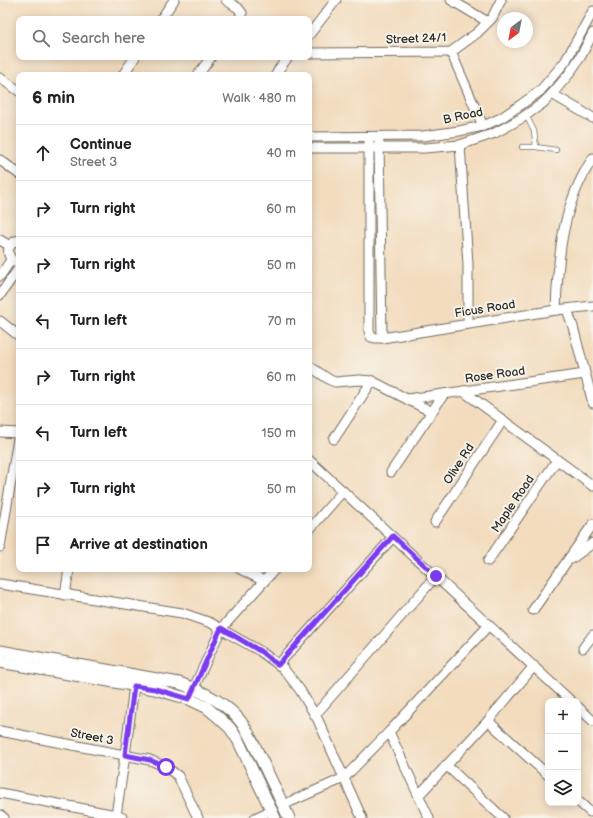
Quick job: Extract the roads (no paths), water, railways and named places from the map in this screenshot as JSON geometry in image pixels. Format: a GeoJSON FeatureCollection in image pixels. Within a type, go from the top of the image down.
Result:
{"type":"FeatureCollection","features":[{"type":"Feature","properties":{"kind":"street"},"geometry":{"type":"LineString","coordinates":[[163,16],[174,0]]}},
{"type":"Feature","properties":{"kind":"street"},"geometry":{"type":"LineString","coordinates":[[226,0],[239,4],[242,13],[240,16]]}},
{"type":"Feature","properties":{"kind":"street"},"geometry":{"type":"LineString","coordinates":[[312,32],[336,0]]}},
{"type":"Feature","properties":{"kind":"street"},"geometry":{"type":"LineString","coordinates":[[451,0],[488,22]]}},
{"type":"Feature","properties":{"kind":"street","name":"Street 24/1"},"geometry":{"type":"LineString","coordinates":[[312,53],[451,52],[476,33],[492,18],[501,0]]}},
{"type":"Feature","properties":{"kind":"street","name":"B Road"},"geometry":{"type":"LineString","coordinates":[[312,137],[423,136],[483,126],[501,118],[540,91],[565,62],[593,11]]}},
{"type":"Feature","properties":{"kind":"street"},"geometry":{"type":"LineString","coordinates":[[584,27],[593,32]]}},
{"type":"Feature","properties":{"kind":"street","name":"B Road"},"geometry":{"type":"LineString","coordinates":[[312,148],[425,148],[460,145],[495,133],[526,115],[543,103],[552,94],[569,74],[581,56],[593,32]]}},
{"type":"Feature","properties":{"kind":"street"},"geometry":{"type":"LineString","coordinates":[[451,52],[483,126]]}},
{"type":"Feature","properties":{"kind":"street"},"geometry":{"type":"LineString","coordinates":[[125,72],[133,60]]}},
{"type":"Feature","properties":{"kind":"street"},"geometry":{"type":"LineString","coordinates":[[200,72],[209,60]]}},
{"type":"Feature","properties":{"kind":"street"},"geometry":{"type":"LineString","coordinates":[[278,72],[286,60]]}},
{"type":"Feature","properties":{"kind":"street"},"geometry":{"type":"LineString","coordinates":[[0,78],[16,89]]}},
{"type":"Feature","properties":{"kind":"street"},"geometry":{"type":"LineString","coordinates":[[552,94],[593,118]]}},
{"type":"Feature","properties":{"kind":"street"},"geometry":{"type":"LineString","coordinates":[[369,137],[369,331],[372,337],[382,338],[379,136]]}},
{"type":"Feature","properties":{"kind":"street"},"geometry":{"type":"LineString","coordinates":[[460,145],[468,264],[468,324]]}},
{"type":"Feature","properties":{"kind":"street"},"geometry":{"type":"LineString","coordinates":[[556,310],[559,260],[564,226],[574,194],[580,180],[593,158]]}},
{"type":"Feature","properties":{"kind":"street"},"geometry":{"type":"LineString","coordinates":[[0,160],[16,172]]}},
{"type":"Feature","properties":{"kind":"street"},"geometry":{"type":"LineString","coordinates":[[0,240],[10,246]]}},
{"type":"Feature","properties":{"kind":"street"},"geometry":{"type":"LineString","coordinates":[[0,276],[15,262],[8,253],[8,249],[12,243],[16,241]]}},
{"type":"Feature","properties":{"kind":"street"},"geometry":{"type":"LineString","coordinates":[[0,295],[16,272]]}},
{"type":"Feature","properties":{"kind":"street","name":"Ficus Road"},"geometry":{"type":"LineString","coordinates":[[382,338],[556,310],[593,306]]}},
{"type":"Feature","properties":{"kind":"street"},"geometry":{"type":"LineString","coordinates":[[567,309],[593,404]]}},
{"type":"Feature","properties":{"kind":"street"},"geometry":{"type":"LineString","coordinates":[[0,321],[16,334]]}},
{"type":"Feature","properties":{"kind":"street"},"geometry":{"type":"LineString","coordinates":[[312,368],[335,382],[359,380],[372,381],[432,412]]}},
{"type":"Feature","properties":{"kind":"street","name":"Rose Road"},"geometry":{"type":"LineString","coordinates":[[408,399],[585,374]]}},
{"type":"Feature","properties":{"kind":"street"},"geometry":{"type":"LineString","coordinates":[[334,439],[372,381]]}},
{"type":"Feature","properties":{"kind":"street"},"geometry":{"type":"LineString","coordinates":[[463,391],[593,486]]}},
{"type":"Feature","properties":{"kind":"street"},"geometry":{"type":"LineString","coordinates":[[391,472],[444,394]]}},
{"type":"Feature","properties":{"kind":"street","name":"Olive Rd"},"geometry":{"type":"LineString","coordinates":[[435,522],[502,420]]}},
{"type":"Feature","properties":{"kind":"street"},"geometry":{"type":"LineString","coordinates":[[0,432],[16,433]]}},
{"type":"Feature","properties":{"kind":"street"},"geometry":{"type":"LineString","coordinates":[[0,547],[16,451]]}},
{"type":"Feature","properties":{"kind":"street","name":"Maple Road"},"geometry":{"type":"LineString","coordinates":[[488,561],[557,460]]}},
{"type":"Feature","properties":{"kind":"street"},"geometry":{"type":"LineString","coordinates":[[312,463],[569,698]]}},
{"type":"Feature","properties":{"kind":"street"},"geometry":{"type":"LineString","coordinates":[[312,527],[343,491]]}},
{"type":"Feature","properties":{"kind":"street"},"geometry":{"type":"LineString","coordinates":[[533,610],[593,524]]}},
{"type":"Feature","properties":{"kind":"street"},"geometry":{"type":"LineString","coordinates":[[278,665],[393,536]]}},
{"type":"Feature","properties":{"kind":"street"},"geometry":{"type":"LineString","coordinates":[[565,564],[593,544]]}},
{"type":"Feature","properties":{"kind":"street"},"geometry":{"type":"LineString","coordinates":[[65,595],[68,572]]}},
{"type":"Feature","properties":{"kind":"street"},"geometry":{"type":"LineString","coordinates":[[246,572],[264,581]]}},
{"type":"Feature","properties":{"kind":"street"},"geometry":{"type":"LineString","coordinates":[[189,699],[221,628],[272,572]]}},
{"type":"Feature","properties":{"kind":"street"},"geometry":{"type":"LineString","coordinates":[[315,714],[436,576]]}},
{"type":"Feature","properties":{"kind":"street"},"geometry":{"type":"LineString","coordinates":[[0,584],[182,614],[211,623],[260,651],[283,668],[300,690],[315,714],[362,818]]}},
{"type":"Feature","properties":{"kind":"street"},"geometry":{"type":"LineString","coordinates":[[283,805],[344,778],[489,625]]}},
{"type":"Feature","properties":{"kind":"street"},"geometry":{"type":"LineString","coordinates":[[583,648],[593,635]]}},
{"type":"Feature","properties":{"kind":"street"},"geometry":{"type":"LineString","coordinates":[[0,651],[168,680],[194,688],[223,704],[242,722],[289,818]]}},
{"type":"Feature","properties":{"kind":"street"},"geometry":{"type":"LineString","coordinates":[[0,662],[155,689],[189,699],[206,707],[230,728],[238,740],[273,814],[255,818]]}},
{"type":"Feature","properties":{"kind":"street"},"geometry":{"type":"LineString","coordinates":[[419,795],[488,721],[534,666]]}},
{"type":"Feature","properties":{"kind":"street"},"geometry":{"type":"LineString","coordinates":[[0,794],[117,817],[134,686]]}},
{"type":"Feature","properties":{"kind":"street"},"geometry":{"type":"LineString","coordinates":[[581,710],[593,721]]}},
{"type":"Feature","properties":{"kind":"street"},"geometry":{"type":"LineString","coordinates":[[488,721],[545,771]]}},
{"type":"Feature","properties":{"kind":"street","name":"Street 3"},"geometry":{"type":"LineString","coordinates":[[0,731],[150,760],[166,767],[178,776],[198,818]]}},
{"type":"Feature","properties":{"kind":"street"},"geometry":{"type":"LineString","coordinates":[[389,732],[429,818]]}},
{"type":"Feature","properties":{"kind":"street"},"geometry":{"type":"LineString","coordinates":[[446,765],[503,818]]}},
{"type":"Feature","properties":{"kind":"street"},"geometry":{"type":"LineString","coordinates":[[581,804],[590,813]]}},
{"type":"Feature","properties":{"kind":"street"},"geometry":{"type":"LineString","coordinates":[[0,815],[4,818]]}},
{"type":"Feature","properties":{"kind":"lane"},"geometry":{"type":"LineString","coordinates":[[526,115],[534,131],[536,147]]}},
{"type":"Feature","properties":{"kind":"lane"},"geometry":{"type":"LineString","coordinates":[[522,147],[536,147],[556,150]]}}]}
